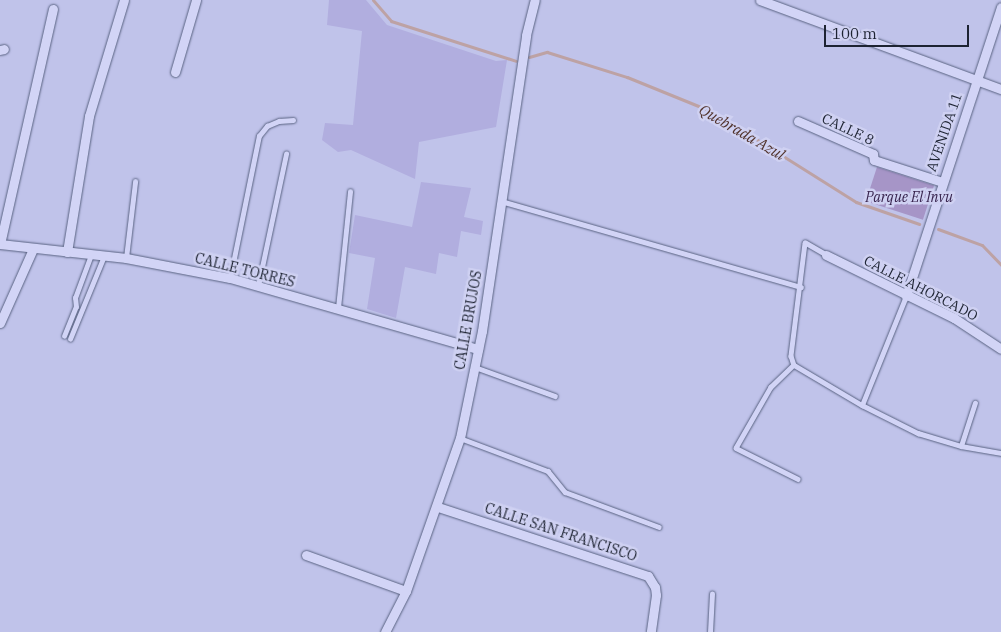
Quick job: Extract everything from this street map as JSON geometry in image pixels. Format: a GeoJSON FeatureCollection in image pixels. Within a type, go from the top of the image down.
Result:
{"type":"FeatureCollection","features":[{"type":"Feature","properties":{"kind":"street"},"geometry":{"type":"LineString","coordinates":[[67,252],[89,116],[124,0]]}},
{"type":"Feature","properties":{"kind":"street"},"geometry":{"type":"LineString","coordinates":[[175,72],[196,0]]}},
{"type":"Feature","properties":{"kind":"street","name":"CALLE BRUJOS"},"geometry":{"type":"LineString","coordinates":[[385,632],[406,591],[438,507],[460,438],[478,349],[526,35],[535,0]]}},
{"type":"Feature","properties":{"kind":"street"},"geometry":{"type":"LineString","coordinates":[[760,0],[778,3],[1001,89]]}},
{"type":"Feature","properties":{"kind":"street","name":"AVENIDA 11"},"geometry":{"type":"LineString","coordinates":[[906,296],[1001,7]]}},
{"type":"Feature","properties":{"kind":"street"},"geometry":{"type":"LineString","coordinates":[[0,244],[53,9]]}},
{"type":"Feature","properties":{"kind":"street","name":"CALLE 8"},"geometry":{"type":"LineString","coordinates":[[798,121],[873,154],[874,160],[942,182]]}},
{"type":"Feature","properties":{"kind":"street","name":"CALLE TORRES"},"geometry":{"type":"LineString","coordinates":[[0,244],[126,258],[230,278],[338,308],[406,330],[478,349]]}},
{"type":"Feature","properties":{"kind":"street"},"geometry":{"type":"LineString","coordinates":[[0,322],[33,249]]}},
{"type":"Feature","properties":{"kind":"street","name":"CALLE AHORCADO"},"geometry":{"type":"LineString","coordinates":[[826,256],[978,332],[1001,348]]}},
{"type":"Feature","properties":{"kind":"street","name":"CALLE SAN FRANCISCO"},"geometry":{"type":"LineString","coordinates":[[438,507],[648,576],[655,586],[656,596],[651,632]]}},
{"type":"Feature","properties":{"kind":"street"},"geometry":{"type":"LineString","coordinates":[[306,555],[406,591]]}},
{"type":"Feature","properties":{"kind":"lane"},"geometry":{"type":"LineString","coordinates":[[230,278],[260,136],[267,126],[279,121],[293,120]]}},
{"type":"Feature","properties":{"kind":"lane"},"geometry":{"type":"LineString","coordinates":[[258,286],[286,154]]}},
{"type":"Feature","properties":{"kind":"lane"},"geometry":{"type":"LineString","coordinates":[[126,258],[135,182]]}},
{"type":"Feature","properties":{"kind":"lane"},"geometry":{"type":"LineString","coordinates":[[338,308],[350,192]]}},
{"type":"Feature","properties":{"kind":"lane"},"geometry":{"type":"LineString","coordinates":[[501,201],[801,287]]}},
{"type":"Feature","properties":{"kind":"lane"},"geometry":{"type":"LineString","coordinates":[[826,256],[805,242],[801,287],[791,356],[794,365],[862,405],[918,433],[961,446],[1001,453]]}},
{"type":"Feature","properties":{"kind":"lane"},"geometry":{"type":"LineString","coordinates":[[64,336],[76,307],[75,298],[91,254]]}},
{"type":"Feature","properties":{"kind":"lane"},"geometry":{"type":"LineString","coordinates":[[70,339],[104,256]]}},
{"type":"Feature","properties":{"kind":"lane"},"geometry":{"type":"LineString","coordinates":[[862,405],[906,296]]}},
{"type":"Feature","properties":{"kind":"lane"},"geometry":{"type":"LineString","coordinates":[[794,365],[770,387],[736,448],[798,479]]}},
{"type":"Feature","properties":{"kind":"lane"},"geometry":{"type":"LineString","coordinates":[[474,367],[555,396]]}},
{"type":"Feature","properties":{"kind":"lane"},"geometry":{"type":"LineString","coordinates":[[961,446],[975,403]]}},
{"type":"Feature","properties":{"kind":"lane"},"geometry":{"type":"LineString","coordinates":[[460,438],[548,471],[565,492],[659,527]]}},
{"type":"Feature","properties":{"kind":"lane"},"geometry":{"type":"LineString","coordinates":[[710,632],[712,594]]}},
{"type":"Feature","properties":{"kind":"shaded area"},"geometry":{"type":"Polygon","coordinates":[[[329,0],[366,0],[387,25],[496,61],[507,60],[496,127],[419,142],[415,179],[351,150],[338,152],[322,140],[325,123],[353,125],[362,31],[327,25],[329,0]]]}},
{"type":"Feature","properties":{"kind":"shaded area"},"geometry":{"type":"Polygon","coordinates":[[[421,182],[471,188],[464,217],[483,221],[481,235],[461,231],[457,257],[439,253],[436,274],[405,267],[396,318],[367,309],[375,258],[349,253],[355,215],[412,227],[421,182]]]}},
{"type":"Feature","properties":{"kind":"green space","name":"Parque El Invu"},"geometry":{"type":"Polygon","coordinates":[[[877,167],[934,186],[923,220],[866,201],[877,167]]]}},
{"type":"Feature","properties":{"kind":"waterway","name":"Quebrada Azul"},"geometry":{"type":"LineString","coordinates":[[373,0],[391,21],[516,61]]}},
{"type":"Feature","properties":{"kind":"waterway","name":"Quebrada Azul"},"geometry":{"type":"LineString","coordinates":[[529,57],[547,52],[627,77],[713,112],[856,202],[919,224]]}},
{"type":"Feature","properties":{"kind":"waterway","name":"Quebrada Azul"},"geometry":{"type":"LineString","coordinates":[[938,229],[982,245],[1001,265]]}}]}
